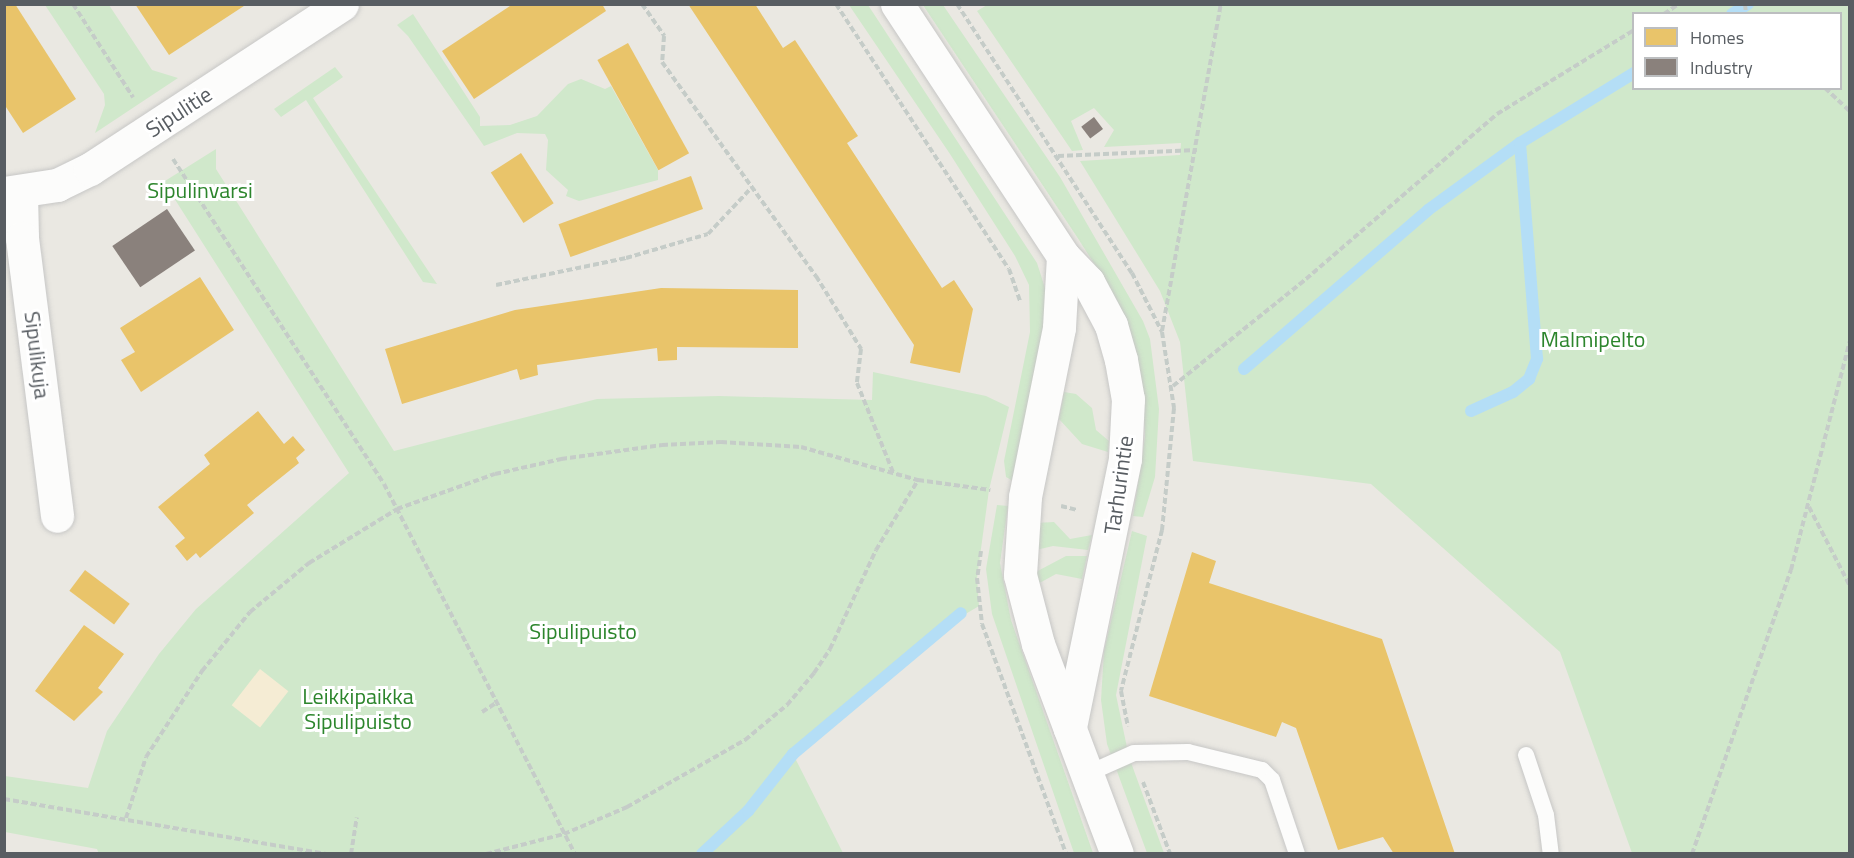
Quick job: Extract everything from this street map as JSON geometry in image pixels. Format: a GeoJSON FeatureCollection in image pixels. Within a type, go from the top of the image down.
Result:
{"type":"FeatureCollection","features":[{"type":"Feature","properties":{"kind":"street","name":"Sipulitie"},"geometry":{"type":"LineString","coordinates":[[13,194],[57,185],[154,129],[342,4]]}},
{"type":"Feature","properties":{"kind":"street","name":"Tarhurintie"},"geometry":{"type":"LineString","coordinates":[[897,4],[1063,256],[1088,282],[1111,325],[1128,399],[1125,459],[1116,519],[1070,728]]}},
{"type":"Feature","properties":{"kind":"street","name":"Sipulikuja"},"geometry":{"type":"LineString","coordinates":[[13,194],[22,237],[57,516]]}},
{"type":"Feature","properties":{"kind":"street"},"geometry":{"type":"LineString","coordinates":[[1063,256],[1059,328],[1025,497],[1020,575],[1038,644],[1117,854]]}},
{"type":"Feature","properties":{"kind":"lane"},"geometry":{"type":"LineString","coordinates":[[1087,774],[1134,753],[1188,752],[1262,770],[1272,780],[1297,854]]}},
{"type":"Feature","properties":{"kind":"lane"},"geometry":{"type":"LineString","coordinates":[[1526,755],[1546,814],[1551,854]]}},
{"type":"Feature","properties":{"kind":"path"},"geometry":{"type":"LineString","coordinates":[[642,4],[664,36],[662,62],[816,276],[861,349],[857,383],[893,473]]}},
{"type":"Feature","properties":{"kind":"path"},"geometry":{"type":"LineString","coordinates":[[836,4],[1009,269],[1020,301],[1020,311]]}},
{"type":"Feature","properties":{"kind":"path"},"geometry":{"type":"LineString","coordinates":[[957,4],[1132,273],[1162,332],[1173,386],[1162,530],[1121,691],[1134,753],[1170,854]]}},
{"type":"Feature","properties":{"kind":"path"},"geometry":{"type":"LineString","coordinates":[[1162,332],[1197,150],[1221,4]]}},
{"type":"Feature","properties":{"kind":"path"},"geometry":{"type":"LineString","coordinates":[[74,5],[397,509],[575,854]]}},
{"type":"Feature","properties":{"kind":"path"},"geometry":{"type":"LineString","coordinates":[[1173,386],[1306,279],[1497,114],[1632,31]]}},
{"type":"Feature","properties":{"kind":"path"},"geometry":{"type":"LineString","coordinates":[[1827,90],[1850,111]]}},
{"type":"Feature","properties":{"kind":"path"},"geometry":{"type":"LineString","coordinates":[[1057,156],[1197,150]]}},
{"type":"Feature","properties":{"kind":"path"},"geometry":{"type":"LineString","coordinates":[[495,285],[626,258],[708,234],[752,186]]}},
{"type":"Feature","properties":{"kind":"path"},"geometry":{"type":"LineString","coordinates":[[1692,854],[1791,570],[1850,341]]}},
{"type":"Feature","properties":{"kind":"path"},"geometry":{"type":"LineString","coordinates":[[126,818],[146,757],[202,671],[250,612],[309,563],[397,509],[495,474],[561,459],[662,445],[721,442],[801,447],[918,480],[953,487]]}},
{"type":"Feature","properties":{"kind":"path"},"geometry":{"type":"LineString","coordinates":[[988,501],[992,479]]}},
{"type":"Feature","properties":{"kind":"path"},"geometry":{"type":"LineString","coordinates":[[486,854],[564,834],[699,769],[745,740],[787,705],[830,649],[876,550],[918,480]]}},
{"type":"Feature","properties":{"kind":"path"},"geometry":{"type":"LineString","coordinates":[[1808,506],[1850,586]]}},
{"type":"Feature","properties":{"kind":"path"},"geometry":{"type":"LineString","coordinates":[[982,545],[977,578],[982,624],[1066,854]]}},
{"type":"Feature","properties":{"kind":"path"},"geometry":{"type":"LineString","coordinates":[[482,712],[496,704]]}},
{"type":"Feature","properties":{"kind":"path"},"geometry":{"type":"LineString","coordinates":[[4,799],[126,818],[326,854]]}},
{"type":"Feature","properties":{"kind":"path"},"geometry":{"type":"LineString","coordinates":[[351,854],[357,817]]}},
{"type":"Feature","properties":{"kind":"green space","name":"Sipulinvarsi"},"geometry":{"type":"Polygon","coordinates":[[[45,5],[109,5],[152,70],[178,78],[95,133],[105,105],[104,94],[45,5]]]}},
{"type":"Feature","properties":{"kind":"green space"},"geometry":{"type":"Polygon","coordinates":[[[849,5],[868,5],[1037,263],[1045,288],[1045,320],[1013,481],[1006,477],[1004,461],[1030,332],[1029,285],[1015,256],[950,154],[849,5]]]}},
{"type":"Feature","properties":{"kind":"green space"},"geometry":{"type":"Polygon","coordinates":[[[923,5],[943,5],[1060,177],[1143,321],[1150,339],[1159,409],[1155,477],[1143,517],[1133,516],[1145,437],[1143,396],[1129,332],[1109,287],[923,5]]]}},
{"type":"Feature","properties":{"kind":"green space","name":"Malmipelto"},"geometry":{"type":"Polygon","coordinates":[[[987,5],[1849,5],[1849,853],[1632,853],[1560,652],[1371,484],[1193,461],[1180,342],[1160,291],[1080,161],[1180,155],[1181,143],[1104,147],[1114,130],[1094,108],[1071,121],[1083,150],[1072,151],[977,11],[987,5]]]}},
{"type":"Feature","properties":{"kind":"green space"},"geometry":{"type":"Polygon","coordinates":[[[413,14],[480,117],[480,126],[510,125],[537,116],[568,84],[581,79],[605,89],[611,86],[658,170],[658,180],[579,201],[566,196],[568,190],[546,170],[548,140],[545,134],[517,133],[484,146],[408,36],[397,25],[413,14]]]}},
{"type":"Feature","properties":{"kind":"green space"},"geometry":{"type":"Polygon","coordinates":[[[335,67],[343,77],[313,98],[437,284],[423,282],[306,100],[281,117],[274,109],[335,67]]]}},
{"type":"Feature","properties":{"kind":"green space","name":"Sipulipuisto"},"geometry":{"type":"Polygon","coordinates":[[[216,149],[216,169],[394,451],[597,399],[719,396],[872,400],[873,372],[986,396],[1009,407],[989,490],[977,578],[979,606],[952,622],[793,754],[843,853],[99,854],[97,849],[5,832],[5,776],[88,788],[107,731],[159,654],[196,609],[349,473],[174,198],[149,191],[216,149]]]}},
{"type":"Feature","properties":{"kind":"green space"},"geometry":{"type":"Polygon","coordinates":[[[1064,392],[1076,394],[1092,408],[1096,430],[1109,441],[1108,452],[1082,444],[1059,419],[1064,392]]]}},
{"type":"Feature","properties":{"kind":"green space"},"geometry":{"type":"Polygon","coordinates":[[[997,505],[1008,506],[1000,563],[1011,620],[1093,853],[1074,853],[992,614],[986,569],[997,505]]]}},
{"type":"Feature","properties":{"kind":"green space"},"geometry":{"type":"Polygon","coordinates":[[[1054,522],[1070,539],[1092,535],[1088,550],[1053,546],[1032,551],[1036,523],[1054,522]]]}},
{"type":"Feature","properties":{"kind":"green space"},"geometry":{"type":"Polygon","coordinates":[[[1132,531],[1147,536],[1116,695],[1129,757],[1164,853],[1147,853],[1107,744],[1101,700],[1104,651],[1132,531]]]}},
{"type":"Feature","properties":{"kind":"green space"},"geometry":{"type":"Polygon","coordinates":[[[1066,556],[1087,556],[1082,579],[1056,574],[1034,586],[1032,574],[1066,556]]]}},
{"type":"Feature","properties":{"kind":"sand"},"geometry":{"type":"Polygon","coordinates":[[[260,669],[288,691],[260,727],[232,705],[260,669]]]}},
{"type":"Feature","properties":{"kind":"building: Homes"},"geometry":{"type":"Polygon","coordinates":[[[4,4],[15,4],[76,99],[23,133],[4,104],[4,4]]]}},
{"type":"Feature","properties":{"kind":"building: Homes"},"geometry":{"type":"Polygon","coordinates":[[[135,4],[247,4],[169,55],[135,4]]]}},
{"type":"Feature","properties":{"kind":"building: Homes"},"geometry":{"type":"Polygon","coordinates":[[[513,4],[602,4],[606,11],[474,99],[442,51],[513,4]]]}},
{"type":"Feature","properties":{"kind":"building: Homes"},"geometry":{"type":"Polygon","coordinates":[[[688,4],[755,4],[783,48],[795,40],[858,136],[847,143],[942,288],[954,280],[973,309],[960,373],[910,363],[914,345],[688,4]]]}},
{"type":"Feature","properties":{"kind":"building: Homes"},"geometry":{"type":"Polygon","coordinates":[[[628,43],[689,153],[658,170],[597,60],[628,43]]]}},
{"type":"Feature","properties":{"kind":"building: Homes"},"geometry":{"type":"Polygon","coordinates":[[[521,153],[554,203],[523,223],[491,173],[521,153]]]}},
{"type":"Feature","properties":{"kind":"building: Homes"},"geometry":{"type":"Polygon","coordinates":[[[691,176],[703,209],[570,257],[559,224],[691,176]]]}},
{"type":"Feature","properties":{"kind":"building: Homes"},"geometry":{"type":"Polygon","coordinates":[[[200,277],[234,330],[141,392],[121,360],[135,352],[120,328],[200,277]]]}},
{"type":"Feature","properties":{"kind":"building: Homes"},"geometry":{"type":"Polygon","coordinates":[[[661,288],[798,290],[798,348],[677,347],[677,360],[658,361],[657,348],[537,365],[538,375],[520,380],[517,369],[402,404],[385,349],[515,310],[661,288]]]}},
{"type":"Feature","properties":{"kind":"building: Homes"},"geometry":{"type":"Polygon","coordinates":[[[258,411],[284,444],[293,436],[305,450],[296,458],[299,463],[247,505],[254,513],[200,558],[196,553],[187,561],[175,546],[185,538],[158,507],[210,464],[204,455],[258,411]]]}},
{"type":"Feature","properties":{"kind":"building: Homes"},"geometry":{"type":"Polygon","coordinates":[[[1192,552],[1216,561],[1209,583],[1382,639],[1455,854],[1394,854],[1383,837],[1338,850],[1296,728],[1282,722],[1276,737],[1149,696],[1192,552]]]}},
{"type":"Feature","properties":{"kind":"building: Homes"},"geometry":{"type":"Polygon","coordinates":[[[85,570],[130,604],[114,624],[69,591],[85,570]]]}},
{"type":"Feature","properties":{"kind":"building: Homes"},"geometry":{"type":"Polygon","coordinates":[[[84,625],[124,654],[98,688],[103,692],[74,721],[35,691],[84,625]]]}},
{"type":"Feature","properties":{"kind":"building: Industry"},"geometry":{"type":"Polygon","coordinates":[[[1094,117],[1103,129],[1090,139],[1081,127],[1094,117]]]}},
{"type":"Feature","properties":{"kind":"building: Industry"},"geometry":{"type":"Polygon","coordinates":[[[167,209],[195,250],[140,287],[112,246],[167,209]]]}},
{"type":"Feature","properties":{"kind":"waterway"},"geometry":{"type":"LineString","coordinates":[[1735,12],[1748,4]]}},
{"type":"Feature","properties":{"kind":"waterway"},"geometry":{"type":"LineString","coordinates":[[1244,369],[1428,210],[1520,143],[1632,74]]}},
{"type":"Feature","properties":{"kind":"waterway"},"geometry":{"type":"LineString","coordinates":[[1471,411],[1513,392],[1529,379],[1537,359],[1520,143]]}},
{"type":"Feature","properties":{"kind":"waterway"},"geometry":{"type":"LineString","coordinates":[[702,854],[748,811],[793,754],[961,613]]}},
{"type":"Feature","properties":{"kind":"park label","name":"Leikkipaikka Sipulipuisto"},"geometry":{"type":"Point","coordinates":[358,708]}}]}
